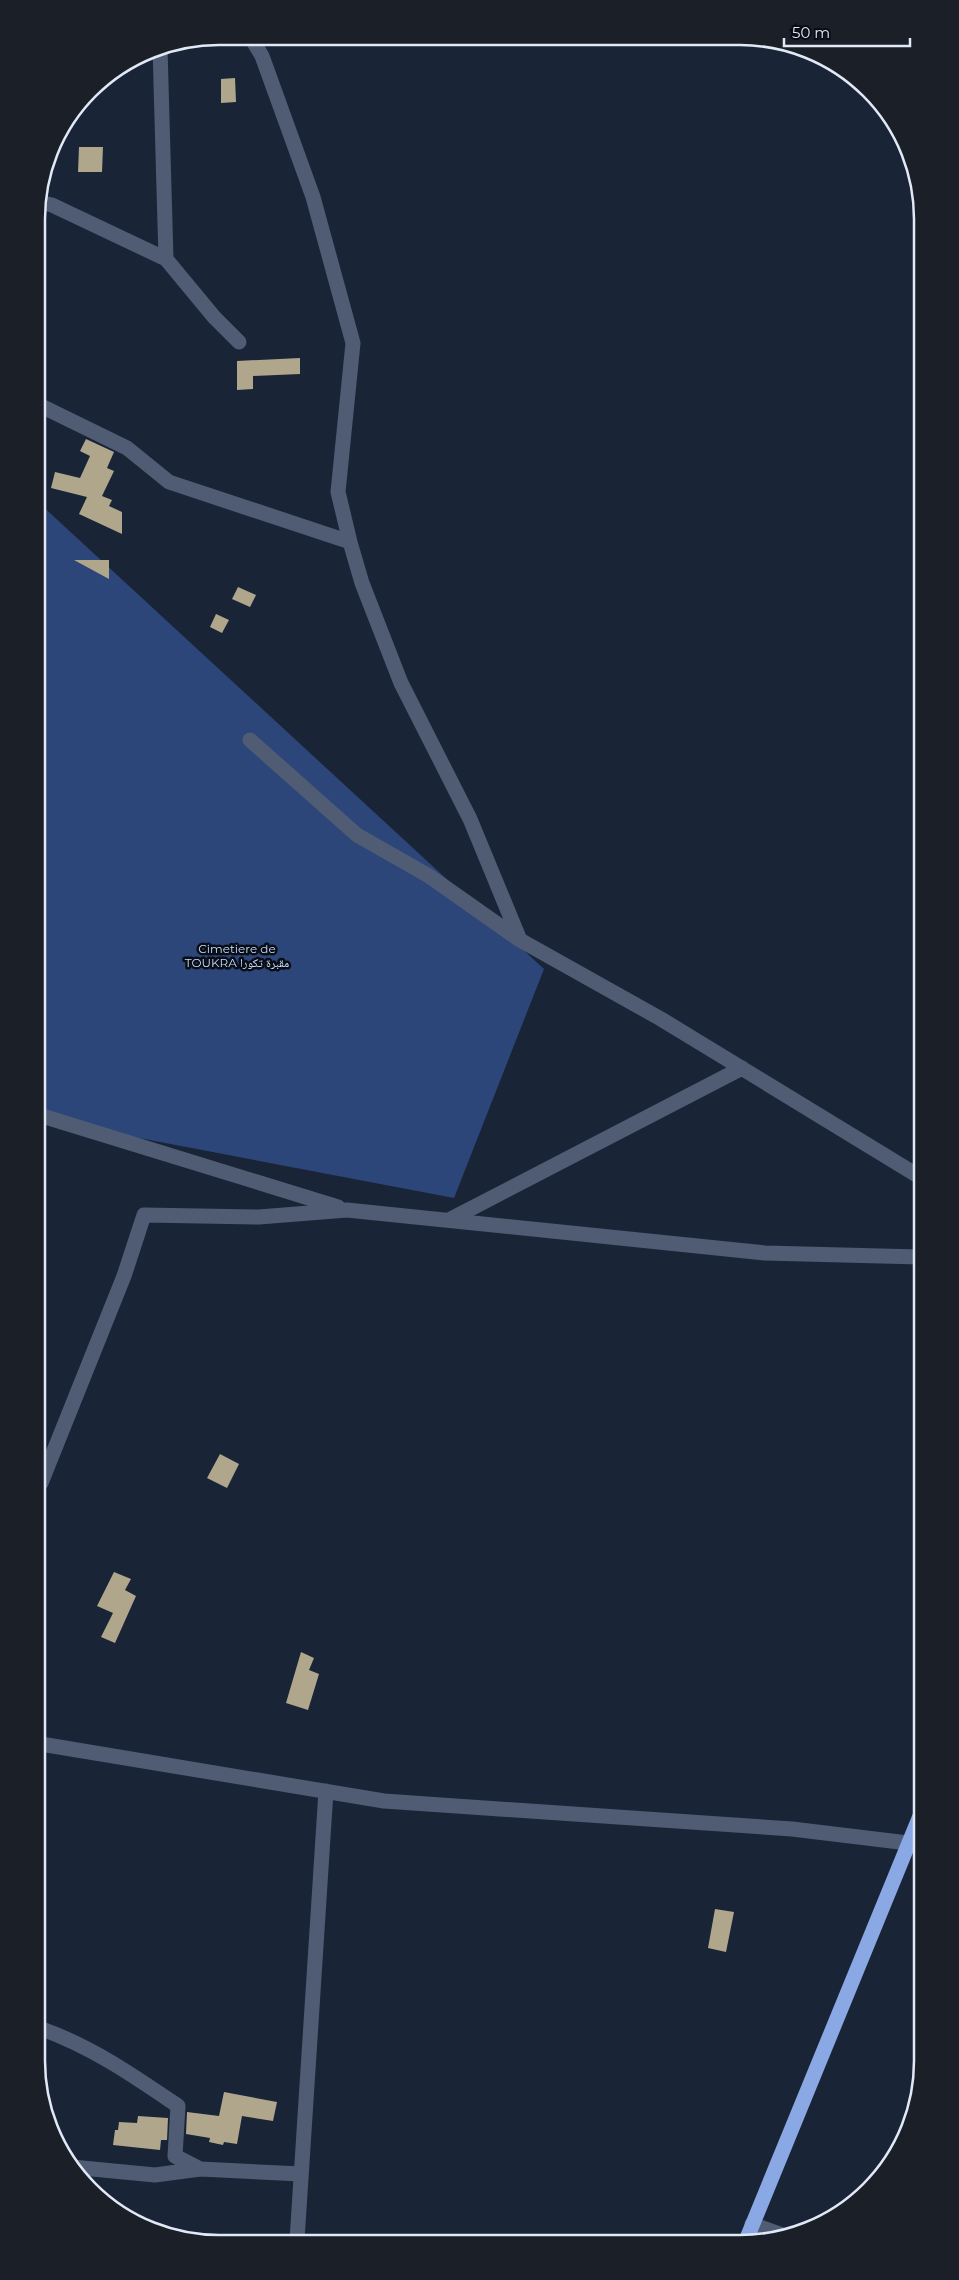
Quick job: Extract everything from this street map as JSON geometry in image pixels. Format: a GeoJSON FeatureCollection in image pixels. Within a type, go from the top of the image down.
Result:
{"type":"FeatureCollection","features":[{"type":"Feature","properties":{"kind":"highway"},"geometry":{"type":"LineString","coordinates":[[750,2231],[914,1829]]}},
{"type":"Feature","properties":{"kind":"street"},"geometry":{"type":"LineString","coordinates":[[255,45],[262,56],[313,197],[353,343],[338,492],[362,583],[401,683],[470,819],[520,940]]}},
{"type":"Feature","properties":{"kind":"street"},"geometry":{"type":"LineString","coordinates":[[160,55],[166,259]]}},
{"type":"Feature","properties":{"kind":"street"},"geometry":{"type":"LineString","coordinates":[[45,204],[166,259],[214,316],[239,342]]}},
{"type":"Feature","properties":{"kind":"street"},"geometry":{"type":"LineString","coordinates":[[45,408],[127,448],[169,482],[350,542]]}},
{"type":"Feature","properties":{"kind":"street"},"geometry":{"type":"LineString","coordinates":[[250,740],[357,835],[430,876],[520,940],[661,1019],[914,1173]]}},
{"type":"Feature","properties":{"kind":"street"},"geometry":{"type":"LineString","coordinates":[[449,1220],[742,1068]]}},
{"type":"Feature","properties":{"kind":"street"},"geometry":{"type":"LineString","coordinates":[[45,1117],[347,1210]]}},
{"type":"Feature","properties":{"kind":"street"},"geometry":{"type":"LineString","coordinates":[[45,1470],[124,1276],[144,1214],[259,1217],[347,1210],[765,1253],[914,1257]]}},
{"type":"Feature","properties":{"kind":"street"},"geometry":{"type":"LineString","coordinates":[[45,1745],[384,1801],[792,1829],[908,1842]]}},
{"type":"Feature","properties":{"kind":"street"},"geometry":{"type":"LineString","coordinates":[[296,2235],[326,1791]]}},
{"type":"Feature","properties":{"kind":"street"},"geometry":{"type":"LineString","coordinates":[[45,2030],[71,2039],[113,2062],[178,2106],[175,2156],[200,2169]]}},
{"type":"Feature","properties":{"kind":"street"},"geometry":{"type":"LineString","coordinates":[[82,2168],[155,2175],[200,2169],[301,2174]]}},
{"type":"Feature","properties":{"kind":"street"},"geometry":{"type":"LineString","coordinates":[[750,2231],[764,2234]]}},
{"type":"Feature","properties":{"kind":"green space","name":"Cimetiere de TOUKRA مقبرة تكورا"},"geometry":{"type":"Polygon","coordinates":[[[45,508],[544,969],[454,1198],[45,1120],[45,508]]]}},
{"type":"Feature","properties":{"kind":"building"},"geometry":{"type":"Polygon","coordinates":[[[235,78],[236,102],[221,103],[221,79],[235,78]]]}},
{"type":"Feature","properties":{"kind":"building"},"geometry":{"type":"Polygon","coordinates":[[[79,147],[103,147],[102,172],[78,172],[79,147]]]}},
{"type":"Feature","properties":{"kind":"building"},"geometry":{"type":"Polygon","coordinates":[[[300,358],[300,374],[253,376],[253,389],[237,390],[237,361],[300,358]]]}},
{"type":"Feature","properties":{"kind":"building"},"geometry":{"type":"Polygon","coordinates":[[[86,439],[114,452],[107,468],[114,471],[102,496],[112,500],[109,506],[122,512],[122,534],[79,514],[87,497],[51,488],[55,472],[80,478],[90,456],[80,451],[86,439]]]}},
{"type":"Feature","properties":{"kind":"building"},"geometry":{"type":"Polygon","coordinates":[[[74,560],[109,560],[109,579],[74,560]]]}},
{"type":"Feature","properties":{"kind":"building"},"geometry":{"type":"Polygon","coordinates":[[[238,587],[256,595],[250,607],[232,599],[238,587]]]}},
{"type":"Feature","properties":{"kind":"building"},"geometry":{"type":"Polygon","coordinates":[[[216,614],[229,620],[222,633],[210,627],[216,614]]]}},
{"type":"Feature","properties":{"kind":"building"},"geometry":{"type":"Polygon","coordinates":[[[220,1454],[239,1464],[227,1488],[207,1478],[220,1454]]]}},
{"type":"Feature","properties":{"kind":"building"},"geometry":{"type":"Polygon","coordinates":[[[114,1572],[131,1579],[125,1590],[136,1596],[115,1643],[101,1637],[113,1613],[97,1606],[114,1572]]]}},
{"type":"Feature","properties":{"kind":"building"},"geometry":{"type":"Polygon","coordinates":[[[301,1652],[314,1658],[309,1670],[319,1674],[308,1710],[286,1703],[301,1652]]]}},
{"type":"Feature","properties":{"kind":"building"},"geometry":{"type":"Polygon","coordinates":[[[715,1909],[734,1912],[726,1952],[708,1948],[715,1909]]]}},
{"type":"Feature","properties":{"kind":"building"},"geometry":{"type":"Polygon","coordinates":[[[224,2092],[277,2102],[273,2121],[242,2116],[237,2144],[224,2142],[223,2145],[209,2142],[210,2138],[186,2134],[187,2112],[219,2116],[224,2092]]]}},
{"type":"Feature","properties":{"kind":"building"},"geometry":{"type":"Polygon","coordinates":[[[138,2116],[168,2118],[167,2140],[161,2140],[160,2150],[113,2145],[115,2130],[118,2130],[119,2122],[137,2123],[138,2116]]]}}]}
